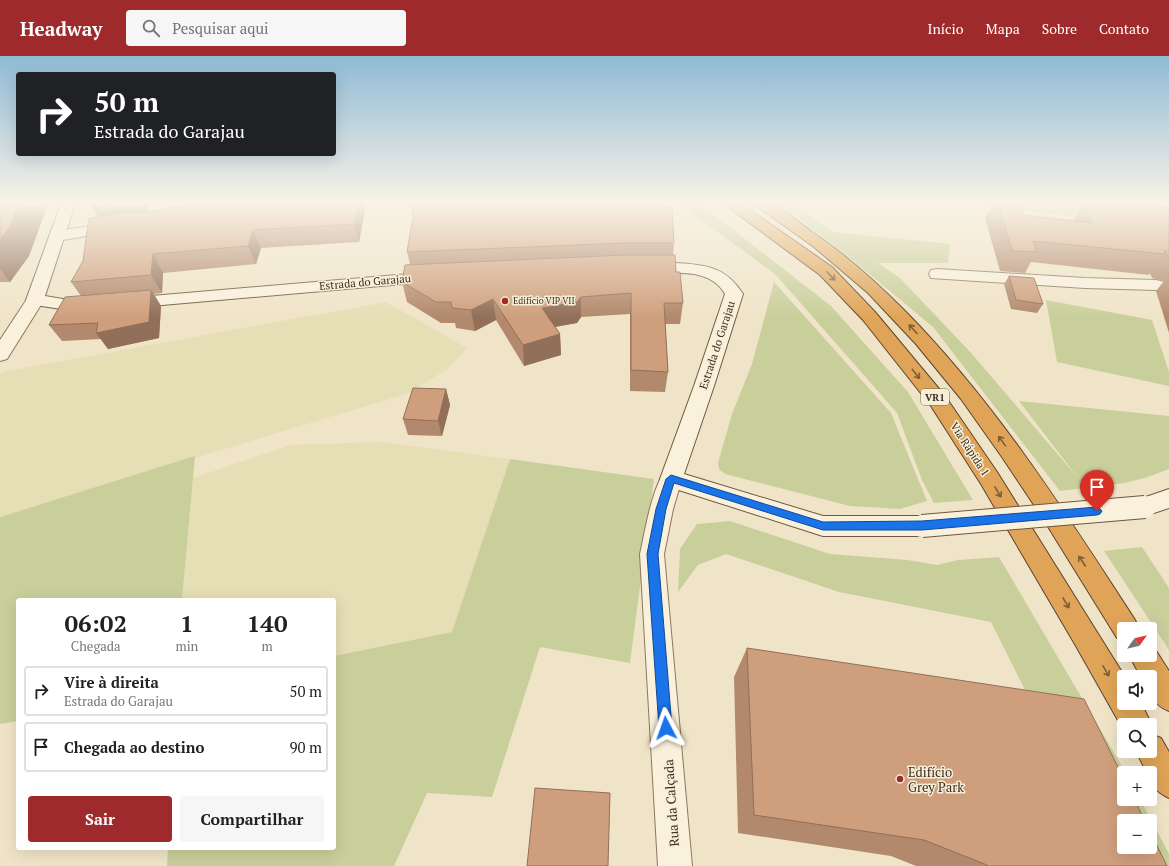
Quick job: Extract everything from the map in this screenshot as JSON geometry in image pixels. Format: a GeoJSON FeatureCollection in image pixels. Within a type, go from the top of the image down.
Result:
{"type":"FeatureCollection","features":[{"type":"Feature","properties":{"kind":"highway","name":"Via Rápida 1"},"geometry":{"type":"LineString","coordinates":[[786,242],[826,271],[869,316],[938,401],[997,491],[1086,637],[1132,718]]}},
{"type":"Feature","properties":{"kind":"highway","name":"VR1"},"geometry":{"type":"LineString","coordinates":[[817,242],[845,263],[892,307],[967,392],[1027,476],[1121,622]]}},
{"type":"Feature","properties":{"kind":"highway"},"geometry":{"type":"LineString","coordinates":[[1147,662],[1169,696]]}},
{"type":"Feature","properties":{"kind":"highway"},"geometry":{"type":"LineString","coordinates":[[1156,758],[1169,782]]}},
{"type":"Feature","properties":{"kind":"street"},"geometry":{"type":"LineString","coordinates":[[0,355],[35,300],[55,242]]}},
{"type":"Feature","properties":{"kind":"street","name":"Estrada do Garajau"},"geometry":{"type":"LineString","coordinates":[[631,269],[690,269],[708,272],[727,283],[734,294],[704,386],[671,479]]}},
{"type":"Feature","properties":{"kind":"street"},"geometry":{"type":"LineString","coordinates":[[937,274],[1077,283],[1156,285],[1169,288]]}},
{"type":"Feature","properties":{"kind":"street","name":"Estrada do Garajau"},"geometry":{"type":"LineString","coordinates":[[35,300],[81,307],[396,279],[449,276]]}},
{"type":"Feature","properties":{"kind":"street"},"geometry":{"type":"LineString","coordinates":[[671,479],[823,526],[922,526],[1145,507],[1169,498]]}},
{"type":"Feature","properties":{"kind":"street","name":"Rua da Calçada"},"geometry":{"type":"LineString","coordinates":[[671,479],[661,509],[652,554],[675,866]]}},
{"type":"Feature","properties":{"kind":"shaded area"},"geometry":{"type":"Polygon","coordinates":[[[386,302],[467,348],[449,368],[409,393],[0,517],[0,376],[2,372],[386,302]]]}},
{"type":"Feature","properties":{"kind":"shaded area"},"geometry":{"type":"Polygon","coordinates":[[[380,442],[510,459],[452,632],[336,656],[336,598],[182,598],[193,478],[291,445],[380,442]]]}},
{"type":"Feature","properties":{"kind":"green space"},"geometry":{"type":"Polygon","coordinates":[[[731,242],[749,242],[831,306],[908,392],[973,500],[934,503],[922,480],[897,413],[776,275],[731,242]]]}},
{"type":"Feature","properties":{"kind":"green space"},"geometry":{"type":"Polygon","coordinates":[[[829,242],[929,242],[950,244],[948,263],[878,263],[901,279],[972,354],[1078,478],[1019,401],[1169,416],[1169,469],[1145,478],[1124,483],[1060,491],[933,327],[829,242]]]}},
{"type":"Feature","properties":{"kind":"green space"},"geometry":{"type":"Polygon","coordinates":[[[774,282],[891,413],[927,501],[900,509],[850,506],[725,474],[719,469],[718,463],[732,414],[752,364],[774,282]]]}},
{"type":"Feature","properties":{"kind":"green space"},"geometry":{"type":"Polygon","coordinates":[[[1046,300],[1152,320],[1169,372],[1169,386],[1057,362],[1046,300]]]}},
{"type":"Feature","properties":{"kind":"green space"},"geometry":{"type":"Polygon","coordinates":[[[195,456],[182,598],[16,598],[16,721],[0,724],[0,517],[195,456]]]}},
{"type":"Feature","properties":{"kind":"green space"},"geometry":{"type":"Polygon","coordinates":[[[510,459],[654,479],[630,663],[540,647],[492,797],[427,793],[394,866],[167,866],[168,850],[336,850],[336,656],[452,632],[510,459]]]}},
{"type":"Feature","properties":{"kind":"green space"},"geometry":{"type":"Polygon","coordinates":[[[730,521],[830,554],[908,560],[937,565],[958,560],[999,557],[1122,766],[1117,766],[1117,806],[1144,806],[1148,814],[1117,814],[1117,854],[1157,854],[1157,831],[1169,854],[1169,866],[1109,866],[991,622],[839,592],[726,554],[698,565],[678,592],[680,549],[697,524],[730,521]]]}},
{"type":"Feature","properties":{"kind":"green space"},"geometry":{"type":"Polygon","coordinates":[[[1142,547],[1169,588],[1169,650],[1157,632],[1157,622],[1151,622],[1104,551],[1142,547]]]}},
{"type":"Feature","properties":{"kind":"building"},"geometry":{"type":"Polygon","coordinates":[[[86,242],[249,242],[248,246],[153,254],[151,275],[71,282],[83,261],[86,242]]]}},
{"type":"Feature","properties":{"kind":"building"},"geometry":{"type":"Polygon","coordinates":[[[409,242],[674,243],[625,243],[407,252],[409,242]]]}},
{"type":"Feature","properties":{"kind":"building"},"geometry":{"type":"Polygon","coordinates":[[[1009,242],[1033,242],[1037,252],[1012,251],[1009,242]]]}},
{"type":"Feature","properties":{"kind":"building"},"geometry":{"type":"Polygon","coordinates":[[[1041,242],[1169,242],[1169,258],[1165,250],[1165,254],[1041,242]]]}},
{"type":"Feature","properties":{"kind":"building"},"geometry":{"type":"Polygon","coordinates":[[[625,255],[675,255],[676,272],[680,272],[683,303],[664,303],[668,372],[631,370],[631,293],[581,297],[577,302],[542,308],[560,334],[523,345],[493,299],[471,310],[452,308],[451,302],[436,302],[402,282],[405,265],[625,255]]]}},
{"type":"Feature","properties":{"kind":"building"},"geometry":{"type":"Polygon","coordinates":[[[1009,276],[1034,278],[1043,304],[1016,300],[1009,276]]]}},
{"type":"Feature","properties":{"kind":"building"},"geometry":{"type":"Polygon","coordinates":[[[151,290],[149,322],[96,333],[98,323],[49,325],[65,297],[151,290]]]}},
{"type":"Feature","properties":{"kind":"building"},"geometry":{"type":"Polygon","coordinates":[[[413,388],[446,389],[438,421],[403,419],[413,388]]]}},
{"type":"Feature","properties":{"kind":"building","name":"Edifício Grey Park"},"geometry":{"type":"Polygon","coordinates":[[[747,648],[1084,699],[1118,766],[1117,806],[1138,806],[1142,814],[1117,814],[1117,854],[1157,854],[1157,845],[1167,866],[987,866],[924,840],[754,815],[747,648]]]}},
{"type":"Feature","properties":{"kind":"building"},"geometry":{"type":"Polygon","coordinates":[[[535,788],[610,793],[608,866],[527,866],[535,788]]]}},
{"type":"Feature","properties":{"kind":"place","name":"Edifício VIP VII"},"geometry":{"type":"Point","coordinates":[505,301]}},
{"type":"Feature","properties":{"kind":"place","name":"Edifício Grey Park"},"geometry":{"type":"Point","coordinates":[900,779]}},
{"type":"Feature","properties":{"kind":"route"},"geometry":{"type":"LineString","coordinates":[[666,728],[652,554],[661,509],[671,479],[823,526],[922,526],[1097,511]]}}]}
